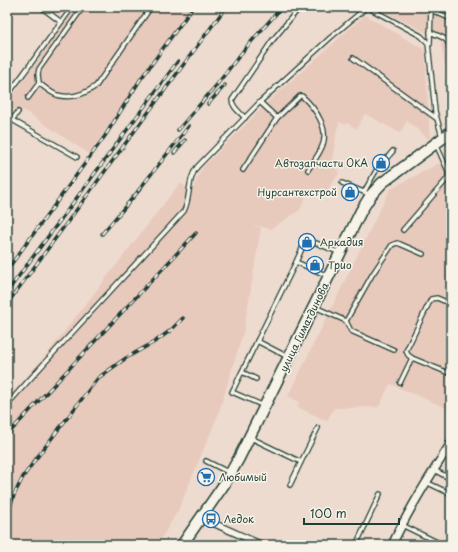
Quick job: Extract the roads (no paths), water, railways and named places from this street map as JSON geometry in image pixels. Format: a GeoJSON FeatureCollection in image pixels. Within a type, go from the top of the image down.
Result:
{"type":"FeatureCollection","features":[{"type":"Feature","properties":{"kind":"main road","name":"улица Гиматдинова"},"geometry":{"type":"LineString","coordinates":[[182,545],[202,518],[231,473],[250,437],[329,277],[367,194],[443,138]]}},
{"type":"Feature","properties":{"kind":"street"},"geometry":{"type":"LineString","coordinates":[[392,545],[426,482],[451,443]]}},
{"type":"Feature","properties":{"kind":"street"},"geometry":{"type":"LineString","coordinates":[[202,518],[262,545]]}},
{"type":"Feature","properties":{"kind":"lane"},"geometry":{"type":"LineString","coordinates":[[41,7],[61,22]]}},
{"type":"Feature","properties":{"kind":"lane"},"geometry":{"type":"LineString","coordinates":[[28,98],[39,83],[39,69],[83,7]]}},
{"type":"Feature","properties":{"kind":"lane"},"geometry":{"type":"LineString","coordinates":[[39,83],[56,95],[68,97],[77,96],[96,86],[151,7]]}},
{"type":"Feature","properties":{"kind":"lane"},"geometry":{"type":"LineString","coordinates":[[245,118],[234,107],[232,100],[272,41],[300,7]]}},
{"type":"Feature","properties":{"kind":"lane"},"geometry":{"type":"LineString","coordinates":[[355,7],[361,12]]}},
{"type":"Feature","properties":{"kind":"lane"},"geometry":{"type":"LineString","coordinates":[[7,405],[54,351],[120,282],[184,211],[188,200],[193,171],[260,102],[330,38],[367,7],[426,39],[429,48]]}},
{"type":"Feature","properties":{"kind":"lane"},"geometry":{"type":"LineString","coordinates":[[403,230],[448,178],[443,138],[436,118],[429,48],[431,8],[451,19]]}},
{"type":"Feature","properties":{"kind":"lane"},"geometry":{"type":"LineString","coordinates":[[7,96],[71,9]]}},
{"type":"Feature","properties":{"kind":"lane"},"geometry":{"type":"LineString","coordinates":[[430,32],[447,40],[449,44],[448,48]]}},
{"type":"Feature","properties":{"kind":"lane"},"geometry":{"type":"LineString","coordinates":[[353,58],[436,118]]}},
{"type":"Feature","properties":{"kind":"lane"},"geometry":{"type":"LineString","coordinates":[[243,170],[276,118],[300,96],[302,96],[322,122],[324,132],[322,149],[308,170]]}},
{"type":"Feature","properties":{"kind":"lane"},"geometry":{"type":"LineString","coordinates":[[260,102],[276,118]]}},
{"type":"Feature","properties":{"kind":"lane"},"geometry":{"type":"LineString","coordinates":[[12,120],[18,112]]}},
{"type":"Feature","properties":{"kind":"lane"},"geometry":{"type":"LineString","coordinates":[[7,117],[77,157]]}},
{"type":"Feature","properties":{"kind":"lane"},"geometry":{"type":"LineString","coordinates":[[342,183],[367,194],[377,169],[394,151]]}},
{"type":"Feature","properties":{"kind":"lane"},"geometry":{"type":"LineString","coordinates":[[265,407],[232,392],[305,242],[309,240],[340,253]]}},
{"type":"Feature","properties":{"kind":"lane"},"geometry":{"type":"LineString","coordinates":[[346,321],[372,275],[392,245],[397,243],[423,254]]}},
{"type":"Feature","properties":{"kind":"lane"},"geometry":{"type":"LineString","coordinates":[[296,262],[329,277]]}},
{"type":"Feature","properties":{"kind":"lane"},"geometry":{"type":"LineString","coordinates":[[444,301],[434,298],[431,299],[406,351],[408,356],[451,374]]}},
{"type":"Feature","properties":{"kind":"lane"},"geometry":{"type":"LineString","coordinates":[[314,307],[346,321],[351,331],[394,350]]}},
{"type":"Feature","properties":{"kind":"lane"},"geometry":{"type":"LineString","coordinates":[[257,341],[289,357]]}},
{"type":"Feature","properties":{"kind":"lane"},"geometry":{"type":"LineString","coordinates":[[400,383],[412,358]]}},
{"type":"Feature","properties":{"kind":"lane"},"geometry":{"type":"LineString","coordinates":[[242,372],[256,379]]}},
{"type":"Feature","properties":{"kind":"lane"},"geometry":{"type":"LineString","coordinates":[[290,485],[318,428]]}},
{"type":"Feature","properties":{"kind":"lane"},"geometry":{"type":"LineString","coordinates":[[250,437],[301,462]]}},
{"type":"Feature","properties":{"kind":"lane"},"geometry":{"type":"LineString","coordinates":[[206,461],[231,473]]}},
{"type":"Feature","properties":{"kind":"lane"},"geometry":{"type":"LineString","coordinates":[[434,470],[451,479]]}},
{"type":"Feature","properties":{"kind":"lane"},"geometry":{"type":"LineString","coordinates":[[426,482],[451,494]]}},
{"type":"Feature","properties":{"kind":"lane"},"geometry":{"type":"LineString","coordinates":[[356,545],[380,494]]}},
{"type":"Feature","properties":{"kind":"lane"},"geometry":{"type":"LineString","coordinates":[[402,525],[443,545]]}},
{"type":"Feature","properties":{"kind":"railway"},"geometry":{"type":"LineString","coordinates":[[7,270],[105,136],[140,80],[193,7]]}},
{"type":"Feature","properties":{"kind":"railway"},"geometry":{"type":"LineString","coordinates":[[7,304],[226,7]]}},
{"type":"Feature","properties":{"kind":"railway"},"geometry":{"type":"LineString","coordinates":[[178,130],[215,87],[243,51],[282,7]]}},
{"type":"Feature","properties":{"kind":"railway"},"geometry":{"type":"LineString","coordinates":[[7,292],[178,61]]}},
{"type":"Feature","properties":{"kind":"railway"},"geometry":{"type":"LineString","coordinates":[[208,104],[225,85]]}},
{"type":"Feature","properties":{"kind":"railway"},"geometry":{"type":"LineString","coordinates":[[138,191],[189,126]]}},
{"type":"Feature","properties":{"kind":"railway"},"geometry":{"type":"LineString","coordinates":[[174,153],[185,140]]}},
{"type":"Feature","properties":{"kind":"railway"},"geometry":{"type":"LineString","coordinates":[[102,234],[141,188]]}},
{"type":"Feature","properties":{"kind":"railway"},"geometry":{"type":"LineString","coordinates":[[7,435],[196,233]]}},
{"type":"Feature","properties":{"kind":"railway"},"geometry":{"type":"LineString","coordinates":[[7,518],[14,495],[23,477],[98,378],[126,358],[156,341],[171,330],[183,318]]}},
{"type":"Feature","properties":{"kind":"place","name":"Автозапчасти ОКА"},"geometry":{"type":"Point","coordinates":[381,163]}},
{"type":"Feature","properties":{"kind":"place","name":"Нурсантехстрой"},"geometry":{"type":"Point","coordinates":[350,192]}},
{"type":"Feature","properties":{"kind":"place","name":"Аркадия"},"geometry":{"type":"Point","coordinates":[307,242]}},
{"type":"Feature","properties":{"kind":"place","name":"Трио"},"geometry":{"type":"Point","coordinates":[315,265]}},
{"type":"Feature","properties":{"kind":"place","name":"Любимый"},"geometry":{"type":"Point","coordinates":[206,477]}},
{"type":"Feature","properties":{"kind":"place","name":"Ледок"},"geometry":{"type":"Point","coordinates":[211,519]}}]}
